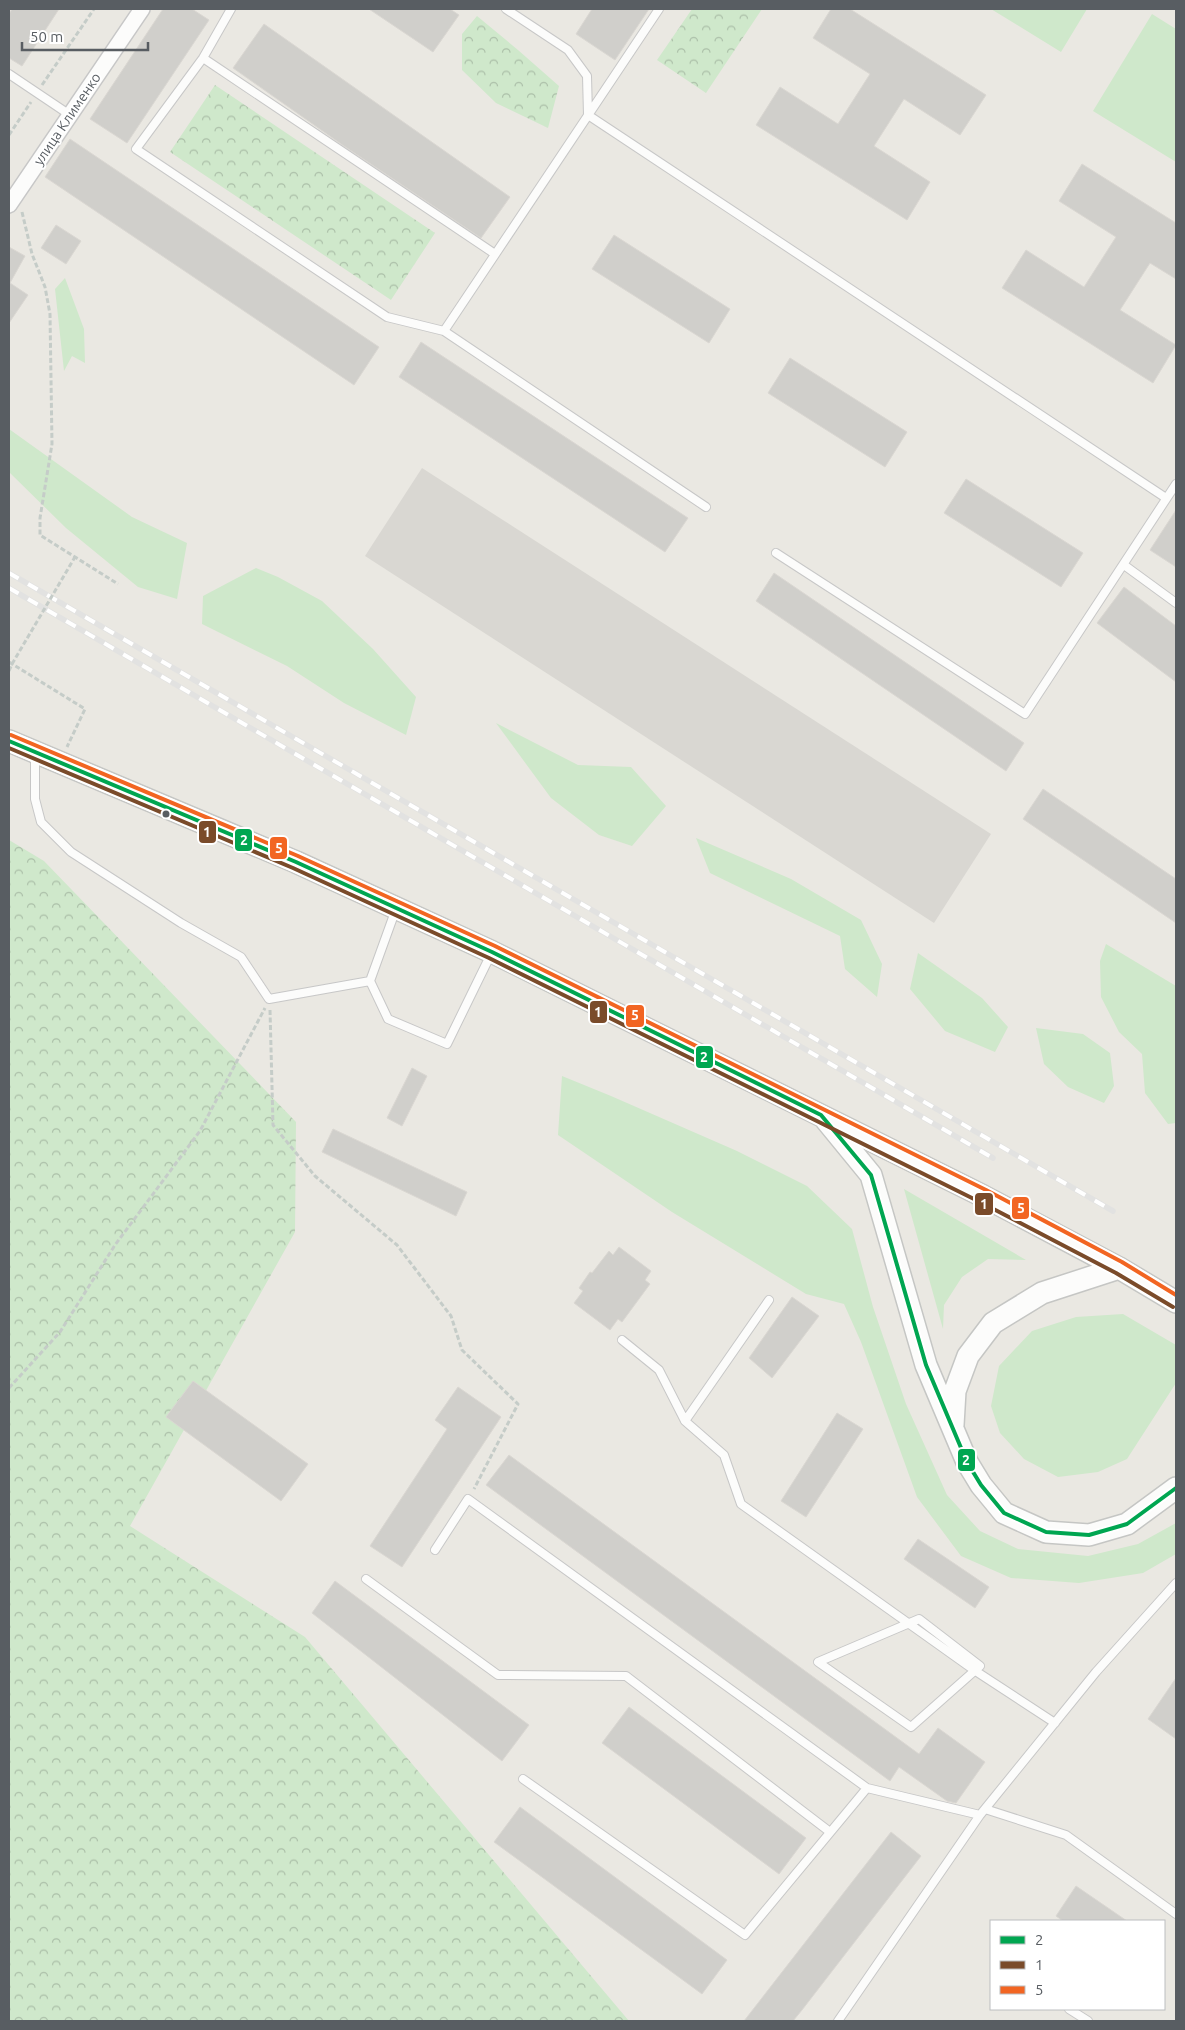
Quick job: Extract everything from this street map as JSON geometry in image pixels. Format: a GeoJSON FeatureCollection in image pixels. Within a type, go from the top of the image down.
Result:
{"type":"FeatureCollection","features":[{"type":"Feature","properties":{"kind":"main road"},"geometry":{"type":"LineString","coordinates":[[9,741],[296,862],[492,952],[983,1196],[1119,1268],[1176,1302]]}},
{"type":"Feature","properties":{"kind":"main road"},"geometry":{"type":"LineString","coordinates":[[821,1115],[871,1176],[926,1365],[967,1462],[981,1485],[1004,1513],[1046,1532],[1089,1535],[1127,1524],[1176,1488]]}},
{"type":"Feature","properties":{"kind":"main road"},"geometry":{"type":"LineString","coordinates":[[953,1430],[955,1391],[968,1356],[993,1323],[1042,1293],[1119,1268]]}},
{"type":"Feature","properties":{"kind":"street","name":"улица Клименко"},"geometry":{"type":"LineString","coordinates":[[13,202],[142,9]]}},
{"type":"Feature","properties":{"kind":"lane"},"geometry":{"type":"LineString","coordinates":[[232,9],[203,58],[136,149],[387,318],[444,331],[706,507]]}},
{"type":"Feature","properties":{"kind":"lane"},"geometry":{"type":"LineString","coordinates":[[506,9],[568,50],[587,76],[588,115]]}},
{"type":"Feature","properties":{"kind":"lane"},"geometry":{"type":"LineString","coordinates":[[444,331],[659,9]]}},
{"type":"Feature","properties":{"kind":"lane"},"geometry":{"type":"LineString","coordinates":[[203,58],[495,254]]}},
{"type":"Feature","properties":{"kind":"lane"},"geometry":{"type":"LineString","coordinates":[[9,74],[70,115]]}},
{"type":"Feature","properties":{"kind":"lane"},"geometry":{"type":"LineString","coordinates":[[588,115],[1166,498]]}},
{"type":"Feature","properties":{"kind":"lane"},"geometry":{"type":"LineString","coordinates":[[776,553],[1025,714],[1176,484]]}},
{"type":"Feature","properties":{"kind":"lane"},"geometry":{"type":"LineString","coordinates":[[1124,565],[1176,603]]}},
{"type":"Feature","properties":{"kind":"lane"},"geometry":{"type":"LineString","coordinates":[[36,752],[35,799],[41,822],[71,852],[181,923],[242,957],[270,1000],[370,981]]}},
{"type":"Feature","properties":{"kind":"lane"},"geometry":{"type":"LineString","coordinates":[[396,909],[370,981],[388,1018],[447,1044],[492,952]]}},
{"type":"Feature","properties":{"kind":"lane"},"geometry":{"type":"LineString","coordinates":[[685,1421],[769,1300]]}},
{"type":"Feature","properties":{"kind":"lane"},"geometry":{"type":"LineString","coordinates":[[622,1340],[659,1370],[685,1421],[724,1455],[741,1504],[974,1670],[1055,1723]]}},
{"type":"Feature","properties":{"kind":"lane"},"geometry":{"type":"LineString","coordinates":[[435,1550],[468,1499],[866,1788],[983,1812],[1066,1835],[1176,1914]]}},
{"type":"Feature","properties":{"kind":"lane"},"geometry":{"type":"LineString","coordinates":[[366,1579],[498,1676],[626,1676],[830,1832]]}},
{"type":"Feature","properties":{"kind":"lane"},"geometry":{"type":"LineString","coordinates":[[838,2021],[983,1812],[1096,1672],[1176,1583]]}},
{"type":"Feature","properties":{"kind":"lane"},"geometry":{"type":"LineString","coordinates":[[919,1619],[980,1666],[974,1670],[911,1727],[818,1662],[919,1619]]}},
{"type":"Feature","properties":{"kind":"lane"},"geometry":{"type":"LineString","coordinates":[[523,1779],[745,1935],[866,1788]]}},
{"type":"Feature","properties":{"kind":"lane"},"geometry":{"type":"LineString","coordinates":[[1071,2010],[1088,2021]]}},
{"type":"Feature","properties":{"kind":"path"},"geometry":{"type":"LineString","coordinates":[[9,135],[94,9]]}},
{"type":"Feature","properties":{"kind":"path"},"geometry":{"type":"LineString","coordinates":[[13,202],[45,287],[50,314],[52,444],[40,518],[40,535],[118,584]]}},
{"type":"Feature","properties":{"kind":"path"},"geometry":{"type":"LineString","coordinates":[[9,671],[11,663],[75,557]]}},
{"type":"Feature","properties":{"kind":"path"},"geometry":{"type":"LineString","coordinates":[[11,663],[85,709],[60,764]]}},
{"type":"Feature","properties":{"kind":"path"},"geometry":{"type":"LineString","coordinates":[[9,1388],[60,1332],[115,1245],[200,1131],[270,1000]]}},
{"type":"Feature","properties":{"kind":"path"},"geometry":{"type":"LineString","coordinates":[[270,1000],[273,1125],[315,1176],[397,1245],[451,1316],[462,1350],[518,1404],[468,1499]]}},
{"type":"Feature","properties":{"kind":"shaded area"},"geometry":{"type":"Polygon","coordinates":[[[422,468],[991,834],[934,923],[365,556],[422,468]]]}},
{"type":"Feature","properties":{"kind":"green space"},"geometry":{"type":"Polygon","coordinates":[[[692,9],[762,9],[706,93],[657,60],[692,9]]]}},
{"type":"Feature","properties":{"kind":"green space"},"geometry":{"type":"Polygon","coordinates":[[[991,9],[1087,9],[1061,52],[991,9]]]}},
{"type":"Feature","properties":{"kind":"green space"},"geometry":{"type":"Polygon","coordinates":[[[1152,14],[1176,29],[1176,162],[1093,111],[1152,14]]]}},
{"type":"Feature","properties":{"kind":"green space"},"geometry":{"type":"Polygon","coordinates":[[[477,16],[559,86],[548,128],[496,103],[462,70],[462,34],[477,16]]]}},
{"type":"Feature","properties":{"kind":"green space"},"geometry":{"type":"Polygon","coordinates":[[[215,85],[435,233],[391,300],[170,152],[215,85]]]}},
{"type":"Feature","properties":{"kind":"green space"},"geometry":{"type":"Polygon","coordinates":[[[65,278],[84,329],[85,363],[72,356],[64,371],[55,289],[65,278]]]}},
{"type":"Feature","properties":{"kind":"green space"},"geometry":{"type":"Polygon","coordinates":[[[9,429],[132,517],[187,543],[177,599],[138,587],[66,528],[9,472],[9,429]]]}},
{"type":"Feature","properties":{"kind":"green space"},"geometry":{"type":"Polygon","coordinates":[[[256,568],[278,577],[322,601],[373,649],[416,697],[406,735],[344,703],[287,666],[202,624],[203,596],[256,568]]]}},
{"type":"Feature","properties":{"kind":"green space"},"geometry":{"type":"Polygon","coordinates":[[[496,723],[578,765],[631,767],[666,806],[632,846],[599,835],[551,798],[496,723]]]}},
{"type":"Feature","properties":{"kind":"green space"},"geometry":{"type":"Polygon","coordinates":[[[696,838],[791,879],[861,920],[882,964],[877,997],[845,969],[840,936],[710,873],[696,838]]]}},
{"type":"Feature","properties":{"kind":"green space"},"geometry":{"type":"Polygon","coordinates":[[[9,840],[44,861],[296,1122],[295,1232],[130,1526],[305,1637],[629,2021],[9,2021],[9,840]]]}},
{"type":"Feature","properties":{"kind":"green space"},"geometry":{"type":"Polygon","coordinates":[[[1106,944],[1176,986],[1176,1123],[1168,1124],[1145,1093],[1142,1054],[1119,1032],[1101,997],[1100,961],[1106,944]]]}},
{"type":"Feature","properties":{"kind":"green space"},"geometry":{"type":"Polygon","coordinates":[[[918,953],[982,998],[1008,1027],[995,1052],[945,1031],[910,989],[918,953]]]}},
{"type":"Feature","properties":{"kind":"green space"},"geometry":{"type":"Polygon","coordinates":[[[1036,1028],[1083,1034],[1110,1053],[1114,1086],[1104,1103],[1068,1087],[1044,1064],[1036,1028]]]}},
{"type":"Feature","properties":{"kind":"green space"},"geometry":{"type":"Polygon","coordinates":[[[562,1076],[737,1151],[807,1186],[852,1229],[873,1307],[906,1404],[947,1495],[980,1531],[1018,1549],[1088,1556],[1138,1544],[1176,1523],[1176,1554],[1143,1573],[1079,1583],[1011,1578],[961,1556],[917,1497],[861,1342],[844,1304],[806,1294],[672,1212],[558,1135],[562,1076]]]}},
{"type":"Feature","properties":{"kind":"green space"},"geometry":{"type":"Polygon","coordinates":[[[904,1189],[1026,1260],[988,1259],[962,1277],[944,1305],[943,1329],[904,1189]]]}},
{"type":"Feature","properties":{"kind":"green space"},"geometry":{"type":"Polygon","coordinates":[[[1123,1314],[1176,1345],[1176,1383],[1127,1459],[1098,1472],[1058,1477],[1024,1459],[1000,1433],[991,1406],[999,1366],[1032,1331],[1076,1317],[1123,1314]]]}},
{"type":"Feature","properties":{"kind":"building"},"geometry":{"type":"Polygon","coordinates":[[[12,9],[59,9],[22,66],[9,58],[9,14],[12,9]]]}},
{"type":"Feature","properties":{"kind":"building"},"geometry":{"type":"Polygon","coordinates":[[[163,9],[192,9],[209,20],[127,143],[90,119],[163,9]]]}},
{"type":"Feature","properties":{"kind":"building"},"geometry":{"type":"Polygon","coordinates":[[[369,9],[450,9],[459,15],[433,52],[369,9]]]}},
{"type":"Feature","properties":{"kind":"building"},"geometry":{"type":"Polygon","coordinates":[[[592,9],[649,9],[615,60],[576,34],[592,9]]]}},
{"type":"Feature","properties":{"kind":"building"},"geometry":{"type":"Polygon","coordinates":[[[831,9],[850,9],[986,95],[960,135],[904,99],[874,146],[930,182],[907,220],[756,125],[780,87],[838,124],[870,74],[813,38],[831,9]]]}},
{"type":"Feature","properties":{"kind":"building"},"geometry":{"type":"Polygon","coordinates":[[[264,24],[510,197],[481,238],[341,144],[233,68],[264,24]]]}},
{"type":"Feature","properties":{"kind":"building"},"geometry":{"type":"Polygon","coordinates":[[[70,139],[379,347],[354,385],[45,177],[70,139]]]}},
{"type":"Feature","properties":{"kind":"building"},"geometry":{"type":"Polygon","coordinates":[[[1082,164],[1176,223],[1176,279],[1150,263],[1120,310],[1176,345],[1153,383],[1002,288],[1026,250],[1084,287],[1116,237],[1059,201],[1082,164]]]}},
{"type":"Feature","properties":{"kind":"building"},"geometry":{"type":"Polygon","coordinates":[[[56,225],[81,241],[66,264],[41,248],[56,225]]]}},
{"type":"Feature","properties":{"kind":"building"},"geometry":{"type":"Polygon","coordinates":[[[614,235],[730,309],[709,343],[592,269],[614,235]]]}},
{"type":"Feature","properties":{"kind":"building"},"geometry":{"type":"Polygon","coordinates":[[[9,247],[25,256],[10,283],[28,295],[9,323],[9,247]]]}},
{"type":"Feature","properties":{"kind":"building"},"geometry":{"type":"Polygon","coordinates":[[[421,342],[688,518],[665,552],[399,377],[421,342]]]}},
{"type":"Feature","properties":{"kind":"building"},"geometry":{"type":"Polygon","coordinates":[[[790,358],[907,432],[885,467],[768,393],[790,358]]]}},
{"type":"Feature","properties":{"kind":"building"},"geometry":{"type":"Polygon","coordinates":[[[966,479],[1083,553],[1061,587],[944,513],[966,479]]]}},
{"type":"Feature","properties":{"kind":"building"},"geometry":{"type":"Polygon","coordinates":[[[1176,510],[1176,567],[1150,550],[1176,510]]]}},
{"type":"Feature","properties":{"kind":"building"},"geometry":{"type":"Polygon","coordinates":[[[774,573],[1024,743],[1006,771],[756,601],[774,573]]]}},
{"type":"Feature","properties":{"kind":"building"},"geometry":{"type":"Polygon","coordinates":[[[1124,587],[1176,626],[1176,682],[1097,623],[1124,587]]]}},
{"type":"Feature","properties":{"kind":"building"},"geometry":{"type":"Polygon","coordinates":[[[1043,789],[1176,879],[1176,923],[1023,819],[1043,789]]]}},
{"type":"Feature","properties":{"kind":"building"},"geometry":{"type":"Polygon","coordinates":[[[412,1068],[427,1076],[402,1126],[387,1118],[412,1068]]]}},
{"type":"Feature","properties":{"kind":"building"},"geometry":{"type":"Polygon","coordinates":[[[333,1129],[467,1192],[456,1216],[322,1152],[333,1129]]]}},
{"type":"Feature","properties":{"kind":"building"},"geometry":{"type":"Polygon","coordinates":[[[619,1247],[651,1271],[645,1280],[650,1284],[622,1322],[618,1319],[610,1330],[574,1303],[583,1291],[579,1288],[590,1272],[592,1273],[609,1251],[613,1255],[619,1247]]]}},
{"type":"Feature","properties":{"kind":"building"},"geometry":{"type":"Polygon","coordinates":[[[792,1297],[819,1316],[772,1378],[749,1358],[792,1297]]]}},
{"type":"Feature","properties":{"kind":"building"},"geometry":{"type":"Polygon","coordinates":[[[193,1381],[308,1464],[281,1501],[166,1417],[193,1381]]]}},
{"type":"Feature","properties":{"kind":"building"},"geometry":{"type":"Polygon","coordinates":[[[458,1387],[501,1417],[402,1567],[370,1546],[447,1429],[435,1420],[458,1387]]]}},
{"type":"Feature","properties":{"kind":"building"},"geometry":{"type":"Polygon","coordinates":[[[837,1413],[863,1429],[806,1517],[781,1501],[837,1413]]]}},
{"type":"Feature","properties":{"kind":"building"},"geometry":{"type":"Polygon","coordinates":[[[509,1455],[919,1754],[938,1728],[985,1762],[956,1803],[947,1801],[899,1767],[890,1781],[486,1485],[509,1455]]]}},
{"type":"Feature","properties":{"kind":"building"},"geometry":{"type":"Polygon","coordinates":[[[918,1539],[989,1587],[975,1608],[904,1559],[918,1539]]]}},
{"type":"Feature","properties":{"kind":"building"},"geometry":{"type":"Polygon","coordinates":[[[335,1581],[529,1725],[502,1761],[312,1613],[335,1581]]]}},
{"type":"Feature","properties":{"kind":"building"},"geometry":{"type":"Polygon","coordinates":[[[1176,1678],[1176,1739],[1148,1719],[1176,1678]]]}},
{"type":"Feature","properties":{"kind":"building"},"geometry":{"type":"Polygon","coordinates":[[[629,1707],[806,1838],[779,1874],[602,1743],[629,1707]]]}},
{"type":"Feature","properties":{"kind":"building"},"geometry":{"type":"Polygon","coordinates":[[[520,1807],[727,1960],[702,1994],[494,1842],[520,1807]]]}},
{"type":"Feature","properties":{"kind":"building"},"geometry":{"type":"Polygon","coordinates":[[[891,1832],[921,1856],[802,2010],[793,2021],[744,2021],[891,1832]]]}},
{"type":"Feature","properties":{"kind":"building"},"geometry":{"type":"Polygon","coordinates":[[[1076,1886],[1126,1920],[1062,1920],[1056,1916],[1076,1886]]]}},
{"type":"Feature","properties":{"kind":"railway"},"geometry":{"type":"LineString","coordinates":[[9,573],[1113,1211]]}},
{"type":"Feature","properties":{"kind":"railway"},"geometry":{"type":"LineString","coordinates":[[9,588],[993,1158]]}},
{"type":"Feature","properties":{"kind":"transit line","name":"5"},"geometry":{"type":"LineString","coordinates":[[11,735],[298,856],[495,946],[986,1190],[1122,1262],[1176,1295]]}},
{"type":"Feature","properties":{"kind":"transit line","name":"2"},"geometry":{"type":"LineString","coordinates":[[9,741],[296,862],[492,952],[821,1115],[871,1175],[926,1365],[967,1462],[981,1485],[1004,1513],[1046,1532],[1089,1535],[1127,1524],[1176,1488]]}},
{"type":"Feature","properties":{"kind":"transit line","name":"1"},"geometry":{"type":"LineString","coordinates":[[9,748],[293,868],[489,958],[980,1202],[1116,1273],[1173,1307]]}}]}
